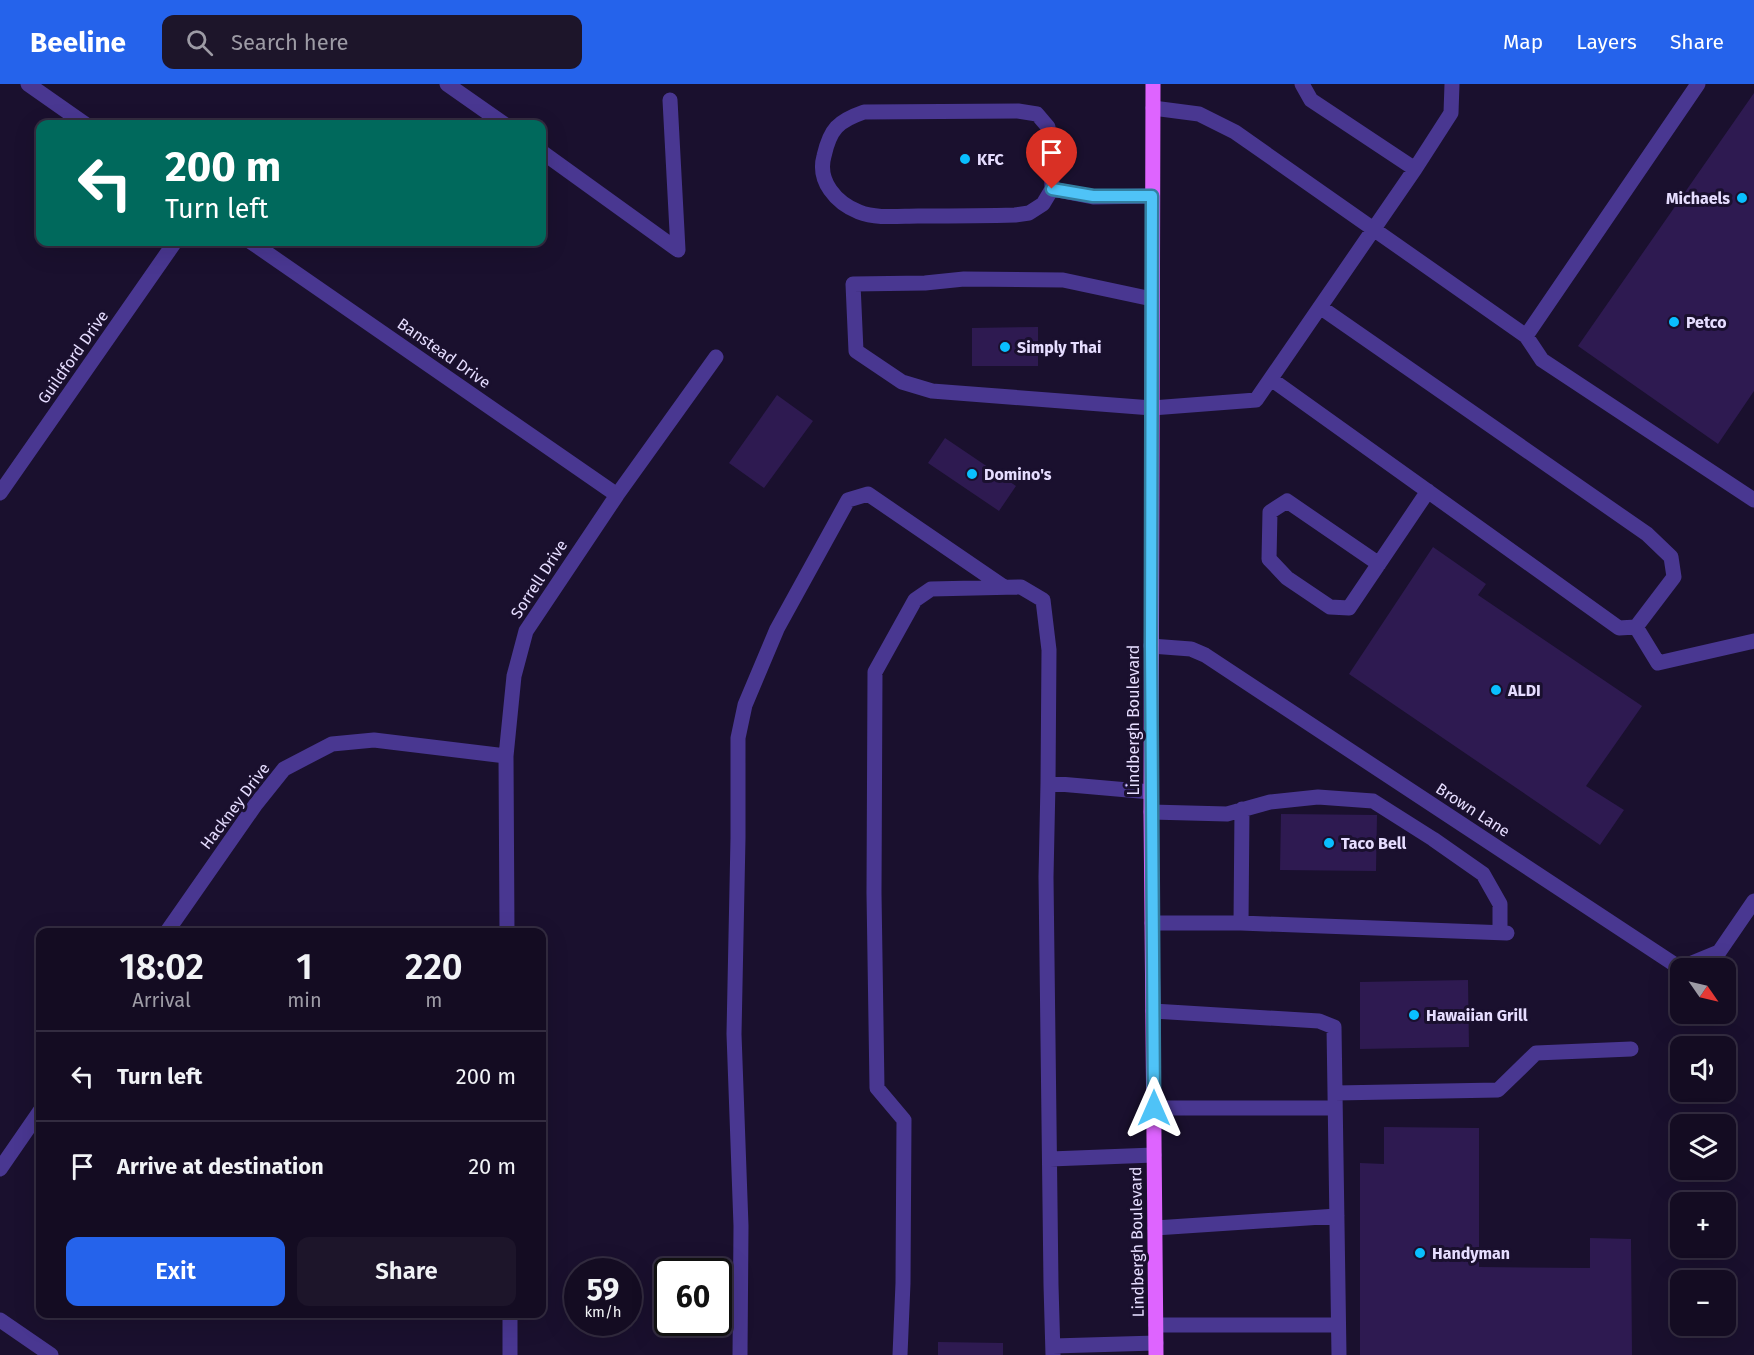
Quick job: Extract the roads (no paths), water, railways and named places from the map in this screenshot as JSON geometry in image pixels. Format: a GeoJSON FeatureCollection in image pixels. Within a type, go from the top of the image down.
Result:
{"type":"FeatureCollection","features":[{"type":"Feature","properties":{"kind":"main road","name":"Lindbergh Boulevard"},"geometry":{"type":"LineString","coordinates":[[1153,84],[1151,812],[1156,1349]]}},
{"type":"Feature","properties":{"kind":"street"},"geometry":{"type":"LineString","coordinates":[[28,84],[79,120]]}},
{"type":"Feature","properties":{"kind":"street"},"geometry":{"type":"LineString","coordinates":[[447,84],[498,120]]}},
{"type":"Feature","properties":{"kind":"street"},"geometry":{"type":"LineString","coordinates":[[1302,84],[1311,100],[1415,169]]}},
{"type":"Feature","properties":{"kind":"street"},"geometry":{"type":"LineString","coordinates":[[1152,299],[1063,280],[964,279],[926,283],[853,284],[856,351],[902,382],[933,391],[1152,408],[1256,400],[1451,113],[1452,84]]}},
{"type":"Feature","properties":{"kind":"street"},"geometry":{"type":"LineString","coordinates":[[1526,336],[1698,84]]}},
{"type":"Feature","properties":{"kind":"street"},"geometry":{"type":"LineString","coordinates":[[546,155],[678,250],[670,100]]}},
{"type":"Feature","properties":{"kind":"street"},"geometry":{"type":"LineString","coordinates":[[1153,108],[1199,114],[1235,132],[1526,336],[1542,360],[1754,500]]}},
{"type":"Feature","properties":{"kind":"street"},"geometry":{"type":"LineString","coordinates":[[1018,111],[1037,114],[1048,127],[1052,189],[1043,204],[1029,213],[1015,215],[890,216],[860,213],[839,201],[825,182],[822,162],[828,137],[845,119],[864,112],[1018,111]]}},
{"type":"Feature","properties":{"kind":"street"},"geometry":{"type":"LineString","coordinates":[[1052,189],[1093,196],[1152,196]]}},
{"type":"Feature","properties":{"kind":"street","name":"Guildford Drive"},"geometry":{"type":"LineString","coordinates":[[0,493],[172,246]]}},
{"type":"Feature","properties":{"kind":"street","name":"Banstead Drive"},"geometry":{"type":"LineString","coordinates":[[257,246],[616,495]]}},
{"type":"Feature","properties":{"kind":"street"},"geometry":{"type":"LineString","coordinates":[[1271,379],[1619,628],[1635,627],[1674,577],[1671,557],[1647,534],[1320,307]]}},
{"type":"Feature","properties":{"kind":"street","name":"Sorrell Drive"},"geometry":{"type":"LineString","coordinates":[[507,928],[506,756],[514,676],[526,631],[616,495],[716,357]]}},
{"type":"Feature","properties":{"kind":"street"},"geometry":{"type":"LineString","coordinates":[[1379,564],[1287,501],[1270,512],[1269,559],[1287,578],[1330,607],[1349,608],[1379,564],[1428,491]]}},
{"type":"Feature","properties":{"kind":"street"},"geometry":{"type":"LineString","coordinates":[[740,1355],[741,1226],[734,1034],[738,738],[745,705],[777,629],[848,500],[868,494],[1005,587]]}},
{"type":"Feature","properties":{"kind":"street"},"geometry":{"type":"LineString","coordinates":[[900,1355],[903,1289],[904,1120],[877,1088],[874,893],[875,672],[915,600],[930,589],[1005,587],[1021,587],[1043,600],[1049,650],[1046,878],[1050,1285],[1053,1350],[1156,1349]]}},
{"type":"Feature","properties":{"kind":"street"},"geometry":{"type":"LineString","coordinates":[[1635,627],[1658,663],[1754,641]]}},
{"type":"Feature","properties":{"kind":"street","name":"Brown Lane"},"geometry":{"type":"LineString","coordinates":[[1151,646],[1191,649],[1205,655],[1680,968],[1719,952],[1754,901]]}},
{"type":"Feature","properties":{"kind":"street","name":"Hackney Drive"},"geometry":{"type":"LineString","coordinates":[[169,928],[256,804],[284,770],[332,744],[374,740],[506,756]]}},
{"type":"Feature","properties":{"kind":"street"},"geometry":{"type":"LineString","coordinates":[[1048,783],[1151,792]]}},
{"type":"Feature","properties":{"kind":"street"},"geometry":{"type":"LineString","coordinates":[[1151,812],[1227,814],[1270,802],[1318,797],[1373,801],[1483,874],[1500,903],[1504,933],[1241,923],[1152,924]]}},
{"type":"Feature","properties":{"kind":"street"},"geometry":{"type":"LineString","coordinates":[[1241,923],[1242,809]]}},
{"type":"Feature","properties":{"kind":"street"},"geometry":{"type":"LineString","coordinates":[[1153,1011],[1319,1021],[1334,1027],[1339,1355]]}},
{"type":"Feature","properties":{"kind":"street"},"geometry":{"type":"LineString","coordinates":[[1154,1108],[1498,1090],[1536,1053],[1631,1049]]}},
{"type":"Feature","properties":{"kind":"street"},"geometry":{"type":"LineString","coordinates":[[0,1168],[36,1117]]}},
{"type":"Feature","properties":{"kind":"street"},"geometry":{"type":"LineString","coordinates":[[1050,1160],[1154,1155]]}},
{"type":"Feature","properties":{"kind":"street"},"geometry":{"type":"LineString","coordinates":[[1155,1228],[1337,1216]]}},
{"type":"Feature","properties":{"kind":"street"},"geometry":{"type":"LineString","coordinates":[[510,1318],[510,1355]]}},
{"type":"Feature","properties":{"kind":"street"},"geometry":{"type":"LineString","coordinates":[[0,1320],[51,1355]]}},
{"type":"Feature","properties":{"kind":"street"},"geometry":{"type":"LineString","coordinates":[[1156,1325],[1338,1325]]}},
{"type":"Feature","properties":{"kind":"place","name":"KFC"},"geometry":{"type":"Point","coordinates":[965,159]}},
{"type":"Feature","properties":{"kind":"place","name":"Michaels"},"geometry":{"type":"Point","coordinates":[1742,198]}},
{"type":"Feature","properties":{"kind":"place","name":"Petco"},"geometry":{"type":"Point","coordinates":[1674,322]}},
{"type":"Feature","properties":{"kind":"place","name":"Simply Thai"},"geometry":{"type":"Point","coordinates":[1005,347]}},
{"type":"Feature","properties":{"kind":"place","name":"Domino's"},"geometry":{"type":"Point","coordinates":[972,474]}},
{"type":"Feature","properties":{"kind":"place","name":"ALDI"},"geometry":{"type":"Point","coordinates":[1496,690]}},
{"type":"Feature","properties":{"kind":"place","name":"Taco Bell"},"geometry":{"type":"Point","coordinates":[1329,843]}},
{"type":"Feature","properties":{"kind":"place","name":"Hawaiian Grill"},"geometry":{"type":"Point","coordinates":[1414,1015]}},
{"type":"Feature","properties":{"kind":"place","name":"Handyman"},"geometry":{"type":"Point","coordinates":[1420,1253]}}]}
